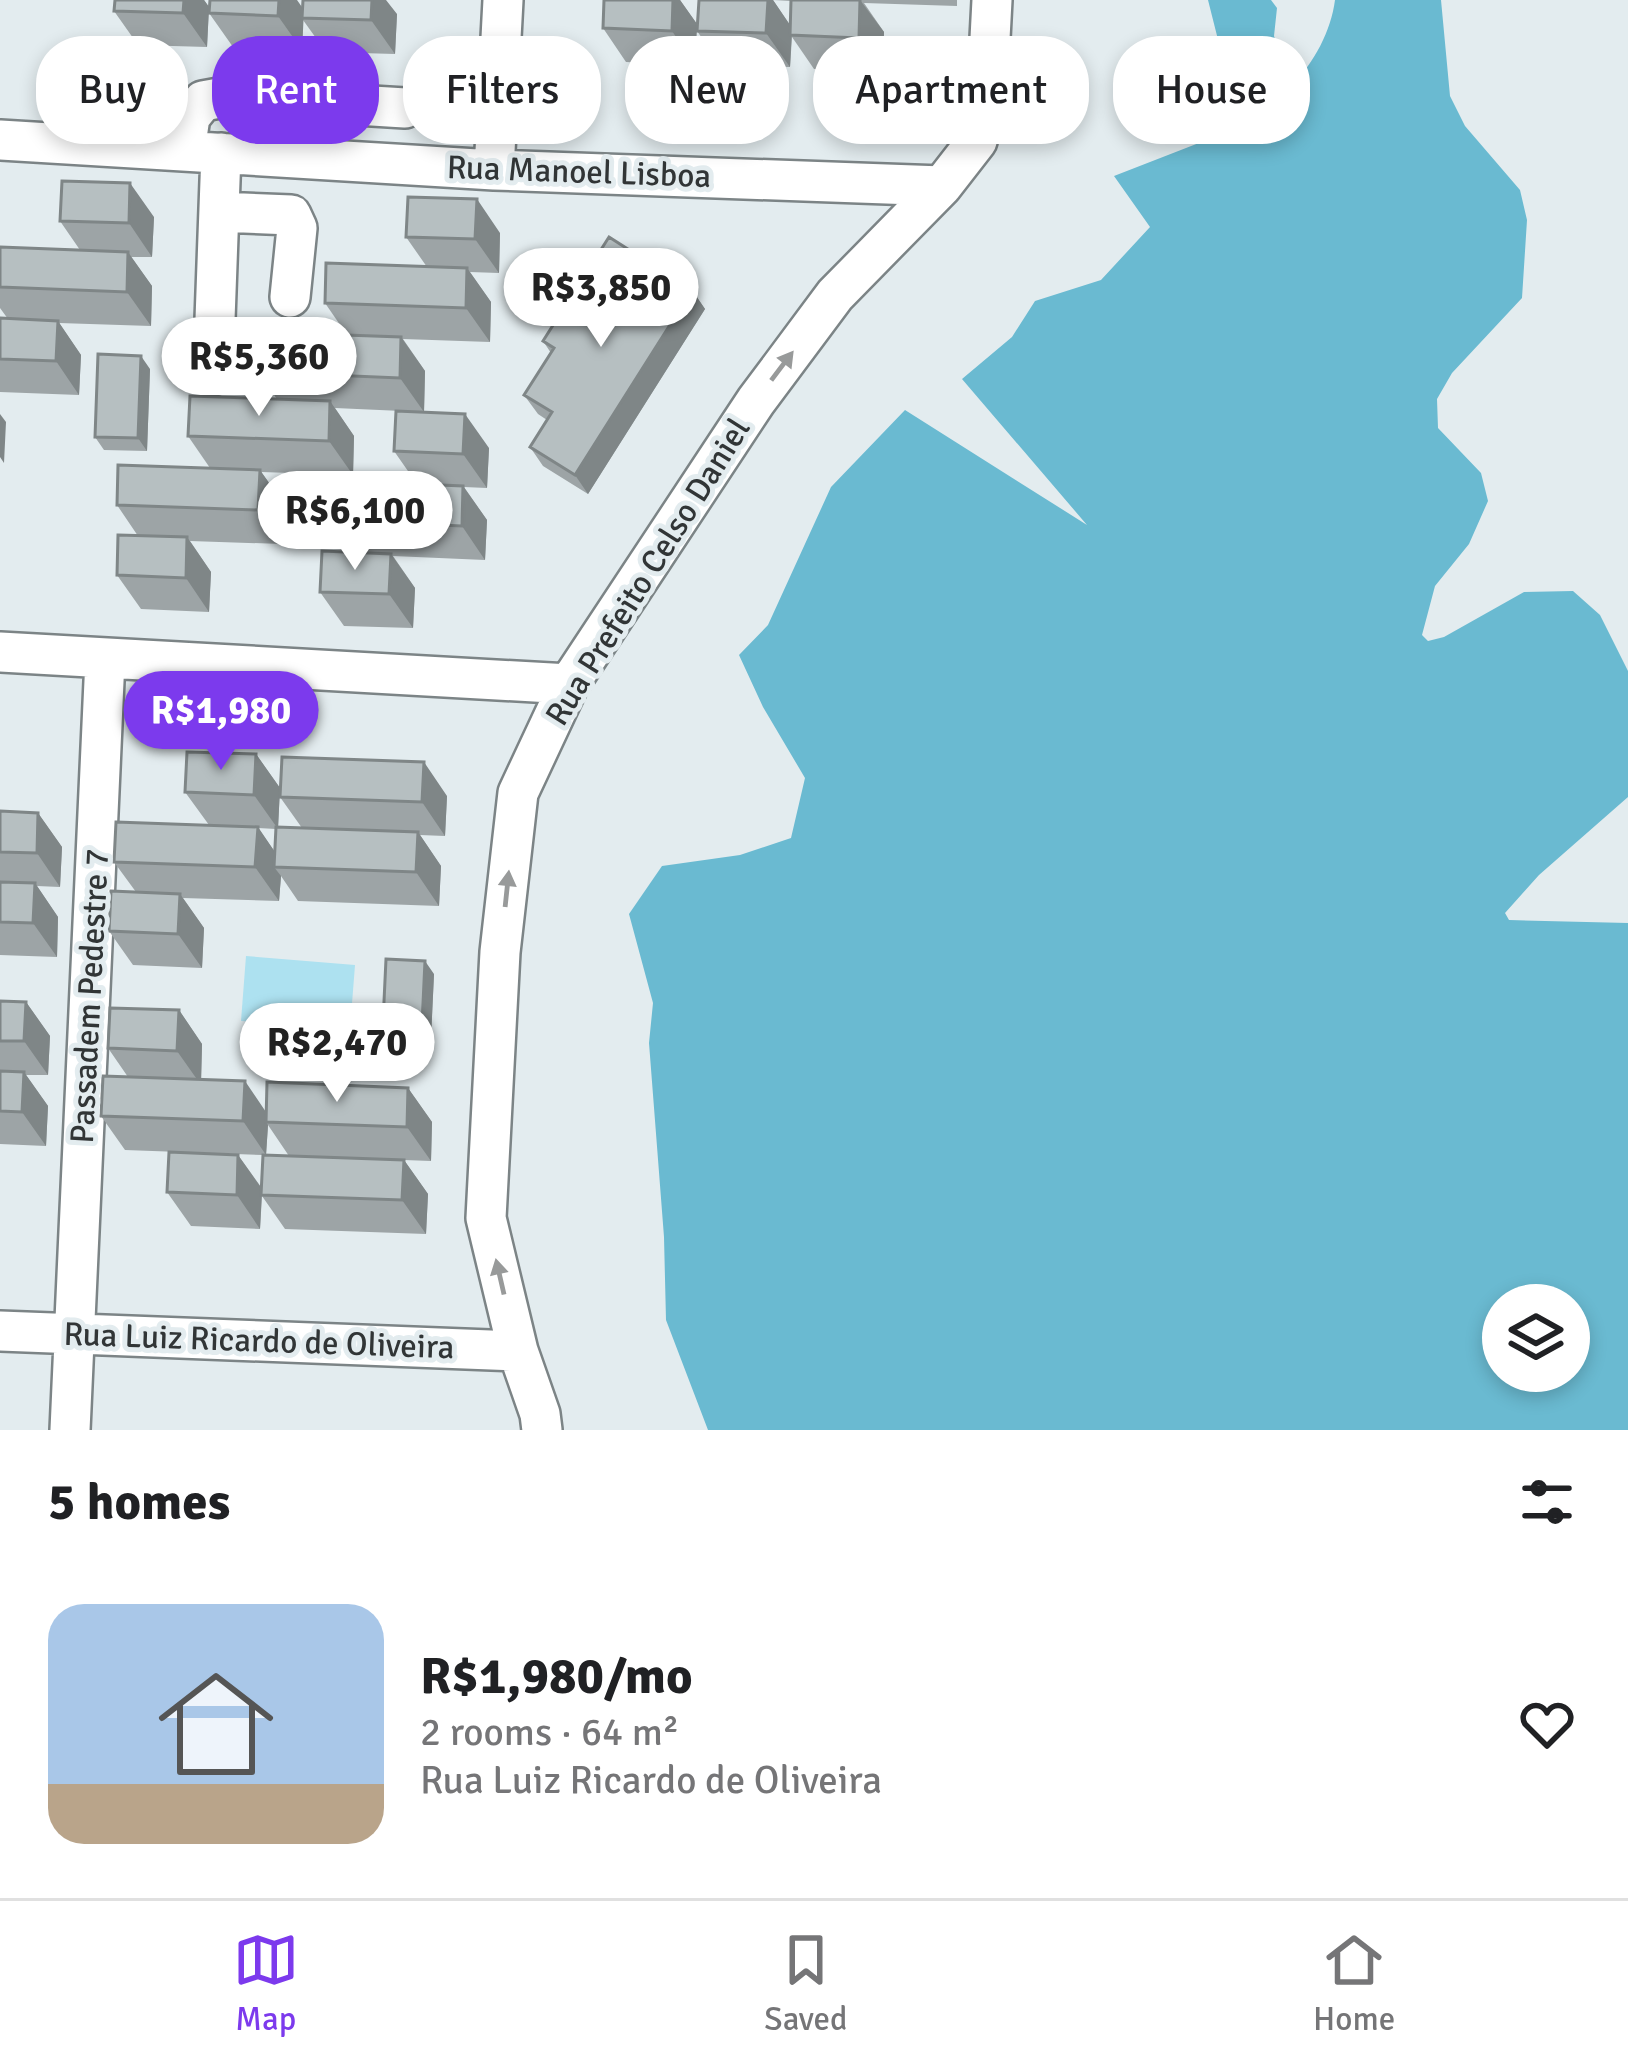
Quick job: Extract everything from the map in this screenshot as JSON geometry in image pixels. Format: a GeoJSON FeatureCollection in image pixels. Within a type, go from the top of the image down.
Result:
{"type":"FeatureCollection","features":[{"type":"Feature","properties":{"kind":"street"},"geometry":{"type":"LineString","coordinates":[[494,170],[503,0]]}},
{"type":"Feature","properties":{"kind":"street","name":"Rua Prefeito Celso Daniel"},"geometry":{"type":"LineString","coordinates":[[542,1430],[487,1218],[500,952],[518,793],[569,684],[756,401],[821,314],[942,186],[977,141],[987,96],[992,0]]}},
{"type":"Feature","properties":{"kind":"street"},"geometry":{"type":"LineString","coordinates":[[213,375],[219,212],[190,117],[202,100],[225,97],[403,108]]}},
{"type":"Feature","properties":{"kind":"street","name":"Rua Manoel Lisboa"},"geometry":{"type":"LineString","coordinates":[[0,140],[494,170],[942,186]]}},
{"type":"Feature","properties":{"kind":"street"},"geometry":{"type":"LineString","coordinates":[[219,212],[290,215],[297,229],[290,297]]}},
{"type":"Feature","properties":{"kind":"street"},"geometry":{"type":"LineString","coordinates":[[0,652],[569,684]]}},
{"type":"Feature","properties":{"kind":"street","name":"Passadem Pedestre 7"},"geometry":{"type":"LineString","coordinates":[[70,1430],[105,659]]}},
{"type":"Feature","properties":{"kind":"street","name":"Rua Luiz Ricardo de Oliveira"},"geometry":{"type":"LineString","coordinates":[[0,1331],[518,1351]]}},
{"type":"Feature","properties":{"kind":"shaded area"},"geometry":{"type":"Polygon","coordinates":[[[1208,0],[1271,0],[1277,8],[1274,36],[1217,36],[1208,0]]]}},
{"type":"Feature","properties":{"kind":"shaded area"},"geometry":{"type":"Polygon","coordinates":[[[1335,0],[1441,0],[1450,96],[1465,126],[1520,190],[1527,220],[1522,298],[1452,373],[1437,399],[1438,428],[1481,473],[1488,501],[1469,544],[1435,586],[1422,635],[1428,641],[1444,637],[1524,592],[1573,591],[1600,615],[1628,671],[1628,797],[1539,875],[1505,913],[1509,920],[1628,923],[1628,1430],[708,1430],[666,1320],[649,1043],[653,1003],[629,914],[662,866],[740,855],[791,838],[805,778],[739,655],[768,625],[831,487],[905,410],[1087,525],[962,379],[1012,337],[1035,301],[1101,280],[1150,227],[1114,176],[1196,144],[1310,144],[1310,62],[1330,23],[1335,0]]]}},
{"type":"Feature","properties":{"kind":"shaded area"},"geometry":{"type":"Polygon","coordinates":[[[246,956],[355,965],[350,1029],[241,1021],[246,956]]]}},
{"type":"Feature","properties":{"kind":"building"},"geometry":{"type":"Polygon","coordinates":[[[115,0],[184,0],[183,13],[114,11],[115,0]]]}},
{"type":"Feature","properties":{"kind":"building"},"geometry":{"type":"Polygon","coordinates":[[[210,0],[279,0],[278,16],[209,13],[210,0]]]}},
{"type":"Feature","properties":{"kind":"building"},"geometry":{"type":"Polygon","coordinates":[[[303,0],[372,0],[371,20],[302,18],[303,0]]]}},
{"type":"Feature","properties":{"kind":"building"},"geometry":{"type":"Polygon","coordinates":[[[604,0],[673,0],[672,31],[603,28],[604,0]]]}},
{"type":"Feature","properties":{"kind":"building"},"geometry":{"type":"Polygon","coordinates":[[[699,0],[768,0],[766,33],[697,31],[699,0]]]}},
{"type":"Feature","properties":{"kind":"building"},"geometry":{"type":"Polygon","coordinates":[[[791,0],[860,0],[859,36],[790,35],[791,0]]]}},
{"type":"Feature","properties":{"kind":"building"},"geometry":{"type":"Polygon","coordinates":[[[62,181],[130,183],[129,223],[60,221],[62,181]]]}},
{"type":"Feature","properties":{"kind":"building"},"geometry":{"type":"Polygon","coordinates":[[[408,197],[477,199],[475,239],[406,237],[408,197]]]}},
{"type":"Feature","properties":{"kind":"building"},"geometry":{"type":"Polygon","coordinates":[[[609,237],[692,290],[575,475],[530,447],[552,412],[524,395],[554,348],[543,341],[609,237]]]}},
{"type":"Feature","properties":{"kind":"building"},"geometry":{"type":"Polygon","coordinates":[[[0,247],[128,252],[127,292],[0,287],[0,247]]]}},
{"type":"Feature","properties":{"kind":"building"},"geometry":{"type":"Polygon","coordinates":[[[326,263],[467,268],[466,308],[325,303],[326,263]]]}},
{"type":"Feature","properties":{"kind":"building"},"geometry":{"type":"Polygon","coordinates":[[[0,318],[58,321],[56,361],[0,359],[0,318]]]}},
{"type":"Feature","properties":{"kind":"building"},"geometry":{"type":"Polygon","coordinates":[[[260,332],[401,337],[400,378],[258,372],[260,332]]]}},
{"type":"Feature","properties":{"kind":"building"},"geometry":{"type":"Polygon","coordinates":[[[98,354],[141,356],[138,438],[95,437],[98,354]]]}},
{"type":"Feature","properties":{"kind":"building"},"geometry":{"type":"Polygon","coordinates":[[[190,396],[330,401],[329,441],[188,436],[190,396]]]}},
{"type":"Feature","properties":{"kind":"building"},"geometry":{"type":"Polygon","coordinates":[[[396,411],[465,414],[463,454],[394,451],[396,411]]]}},
{"type":"Feature","properties":{"kind":"building"},"geometry":{"type":"Polygon","coordinates":[[[118,465],[260,470],[258,510],[117,505],[118,465]]]}},
{"type":"Feature","properties":{"kind":"building"},"geometry":{"type":"Polygon","coordinates":[[[322,480],[463,486],[462,526],[321,520],[322,480]]]}},
{"type":"Feature","properties":{"kind":"building"},"geometry":{"type":"Polygon","coordinates":[[[118,535],[187,537],[186,578],[117,575],[118,535]]]}},
{"type":"Feature","properties":{"kind":"building"},"geometry":{"type":"Polygon","coordinates":[[[322,551],[391,554],[389,594],[320,592],[322,551]]]}},
{"type":"Feature","properties":{"kind":"building"},"geometry":{"type":"Polygon","coordinates":[[[187,752],[256,754],[254,795],[185,792],[187,752]]]}},
{"type":"Feature","properties":{"kind":"building"},"geometry":{"type":"Polygon","coordinates":[[[282,757],[424,762],[422,802],[280,797],[282,757]]]}},
{"type":"Feature","properties":{"kind":"building"},"geometry":{"type":"Polygon","coordinates":[[[0,811],[38,813],[37,853],[0,852],[0,811]]]}},
{"type":"Feature","properties":{"kind":"building"},"geometry":{"type":"Polygon","coordinates":[[[116,822],[258,827],[255,867],[114,862],[116,822]]]}},
{"type":"Feature","properties":{"kind":"building"},"geometry":{"type":"Polygon","coordinates":[[[276,827],[418,832],[416,872],[274,867],[276,827]]]}},
{"type":"Feature","properties":{"kind":"building"},"geometry":{"type":"Polygon","coordinates":[[[0,882],[35,883],[33,923],[0,922],[0,882]]]}},
{"type":"Feature","properties":{"kind":"building"},"geometry":{"type":"Polygon","coordinates":[[[111,891],[180,894],[178,934],[109,931],[111,891]]]}},
{"type":"Feature","properties":{"kind":"building"},"geometry":{"type":"Polygon","coordinates":[[[386,959],[425,961],[421,1046],[382,1044],[386,959]]]}},
{"type":"Feature","properties":{"kind":"building"},"geometry":{"type":"Polygon","coordinates":[[[0,1001],[26,1002],[24,1041],[0,1041],[0,1001]]]}},
{"type":"Feature","properties":{"kind":"building"},"geometry":{"type":"Polygon","coordinates":[[[110,1008],[179,1010],[177,1051],[108,1048],[110,1008]]]}},
{"type":"Feature","properties":{"kind":"building"},"geometry":{"type":"Polygon","coordinates":[[[0,1071],[24,1072],[22,1112],[0,1111],[0,1071]]]}},
{"type":"Feature","properties":{"kind":"building"},"geometry":{"type":"Polygon","coordinates":[[[103,1076],[245,1081],[243,1121],[101,1116],[103,1076]]]}},
{"type":"Feature","properties":{"kind":"building"},"geometry":{"type":"Polygon","coordinates":[[[267,1082],[408,1088],[407,1127],[266,1122],[267,1082]]]}},
{"type":"Feature","properties":{"kind":"building"},"geometry":{"type":"Polygon","coordinates":[[[169,1152],[238,1155],[237,1195],[167,1192],[169,1152]]]}},
{"type":"Feature","properties":{"kind":"building"},"geometry":{"type":"Polygon","coordinates":[[[263,1155],[404,1160],[402,1200],[261,1195],[263,1155]]]}}]}
